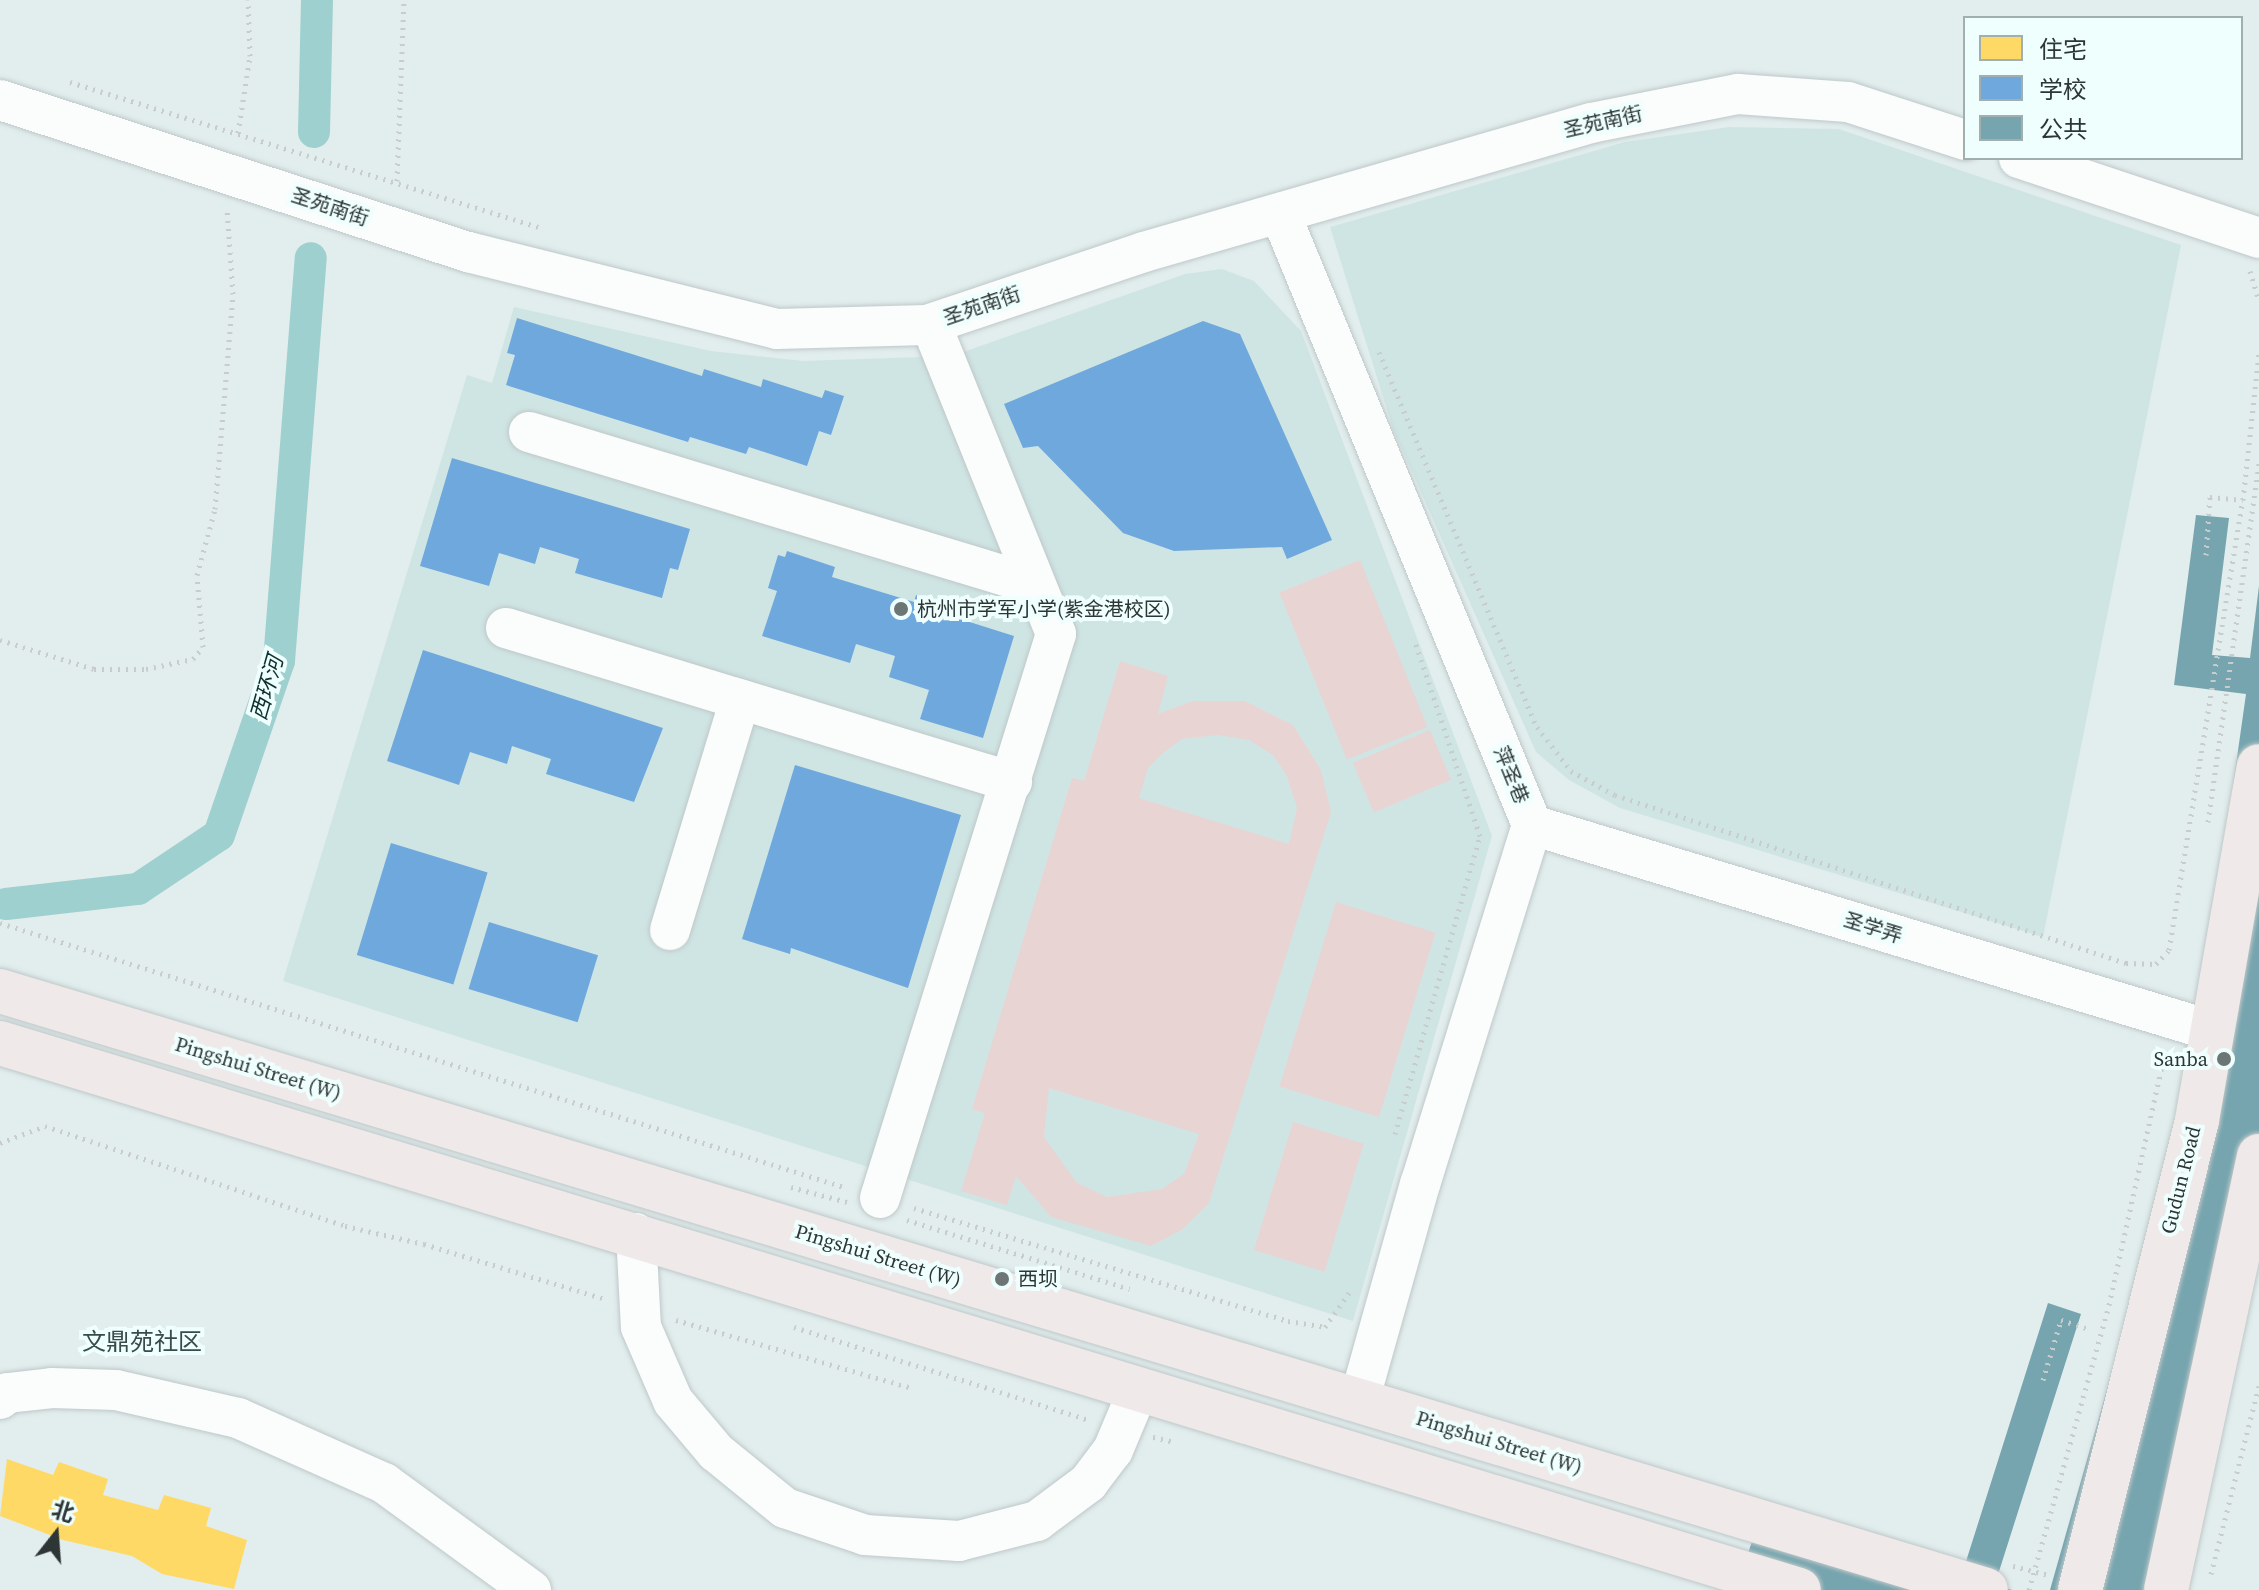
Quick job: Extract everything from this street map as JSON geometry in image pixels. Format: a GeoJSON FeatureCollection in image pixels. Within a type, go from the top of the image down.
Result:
{"type":"FeatureCollection","features":[{"type":"Feature","properties":{"kind":"main road","name":"Gudun Road"},"geometry":{"type":"LineString","coordinates":[[2080,1590],[2197,1120],[2259,766]]}},
{"type":"Feature","properties":{"kind":"main road","name":"Pingshui Street (W)"},"geometry":{"type":"LineString","coordinates":[[0,991],[1986,1590]]}},
{"type":"Feature","properties":{"kind":"main road"},"geometry":{"type":"LineString","coordinates":[[20,1049],[636,1233],[1799,1590]]}},
{"type":"Feature","properties":{"kind":"main road"},"geometry":{"type":"LineString","coordinates":[[2166,1590],[2259,1156]]}},
{"type":"Feature","properties":{"kind":"street","name":"圣苑南街"},"geometry":{"type":"LineString","coordinates":[[0,100],[468,252],[777,329],[927,325],[1280,213],[1591,123],[1738,94],[1848,102],[1963,139]]}},
{"type":"Feature","properties":{"kind":"street"},"geometry":{"type":"LineString","coordinates":[[2025,160],[2259,238]]}},
{"type":"Feature","properties":{"kind":"street","name":"萍圣巷"},"geometry":{"type":"LineString","coordinates":[[1280,213],[1532,825],[1420,1184],[1359,1401]]}},
{"type":"Feature","properties":{"kind":"street"},"geometry":{"type":"LineString","coordinates":[[880,1198],[1056,634],[937,340]]}},
{"type":"Feature","properties":{"kind":"street"},"geometry":{"type":"LineString","coordinates":[[529,432],[1035,585]]}},
{"type":"Feature","properties":{"kind":"street"},"geometry":{"type":"LineString","coordinates":[[506,628],[1012,782]]}},
{"type":"Feature","properties":{"kind":"street"},"geometry":{"type":"LineString","coordinates":[[670,930],[740,699]]}},
{"type":"Feature","properties":{"kind":"street","name":"圣学弄"},"geometry":{"type":"LineString","coordinates":[[1532,825],[2213,1031]]}},
{"type":"Feature","properties":{"kind":"street"},"geometry":{"type":"LineString","coordinates":[[636,1233],[641,1327],[673,1401],[716,1452],[785,1508],[865,1535],[959,1541],[1037,1521],[1088,1483],[1113,1450],[1139,1388]]}},
{"type":"Feature","properties":{"kind":"street"},"geometry":{"type":"LineString","coordinates":[[0,1399],[8,1393],[52,1388],[116,1390],[238,1418],[384,1483],[531,1590]]}},
{"type":"Feature","properties":{"kind":"path"},"geometry":{"type":"LineString","coordinates":[[238,133],[250,56],[248,0]]}},
{"type":"Feature","properties":{"kind":"path"},"geometry":{"type":"LineString","coordinates":[[397,181],[404,0]]}},
{"type":"Feature","properties":{"kind":"path"},"geometry":{"type":"LineString","coordinates":[[112,94],[543,228]]}},
{"type":"Feature","properties":{"kind":"path"},"geometry":{"type":"LineString","coordinates":[[0,640],[94,669],[146,669],[193,659],[203,647],[197,575],[215,509],[233,294],[227,208]]}},
{"type":"Feature","properties":{"kind":"path"},"geometry":{"type":"LineString","coordinates":[[1377,348],[1537,727],[1571,771],[1615,795],[2126,963],[2156,964],[2169,950],[2243,500],[2259,353]]}},
{"type":"Feature","properties":{"kind":"path"},"geometry":{"type":"LineString","coordinates":[[2207,830],[2259,464]]}},
{"type":"Feature","properties":{"kind":"path"},"geometry":{"type":"LineString","coordinates":[[2206,555],[2210,497],[2243,500]]}},
{"type":"Feature","properties":{"kind":"path"},"geometry":{"type":"LineString","coordinates":[[2029,1590],[2109,1305],[2172,1019]]}},
{"type":"Feature","properties":{"kind":"path"},"geometry":{"type":"LineString","coordinates":[[0,1143],[45,1126],[345,1226],[911,1388]]}},
{"type":"Feature","properties":{"kind":"path"},"geometry":{"type":"LineString","coordinates":[[2043,1380],[2061,1320],[2089,1329]]}},
{"type":"Feature","properties":{"kind":"path"},"geometry":{"type":"LineString","coordinates":[[2206,1590],[2259,1386]]}},
{"type":"Feature","properties":{"kind":"shaded area"},"geometry":{"type":"Polygon","coordinates":[[[1729,127],[1839,129],[2181,245],[2043,937],[1620,808],[1569,780],[1536,752],[1393,429],[1330,227],[1625,142],[1729,127]]]}},
{"type":"Feature","properties":{"kind":"shaded area","name":"杭州市学军小学(紫金港校区)"},"geometry":{"type":"Polygon","coordinates":[[[1222,269],[1254,281],[1301,331],[1492,836],[1353,1321],[283,981],[467,375],[492,383],[514,307],[711,351],[803,361],[952,356],[1185,274],[1222,269]]]}},
{"type":"Feature","properties":{"kind":"shaded area"},"geometry":{"type":"Polygon","coordinates":[[[1360,560],[1427,727],[1347,759],[1279,593],[1360,560]]]}},
{"type":"Feature","properties":{"kind":"shaded area"},"geometry":{"type":"Polygon","coordinates":[[[1120,661],[1168,676],[1158,714],[1192,701],[1245,701],[1293,725],[1321,770],[1331,812],[1209,1203],[1183,1229],[1151,1246],[1051,1217],[1016,1176],[1007,1205],[961,1191],[985,1113],[972,1109],[1072,778],[1084,781],[1120,661]],[[1218,735],[1182,739],[1163,753],[1148,768],[1139,798],[1289,844],[1297,808],[1287,776],[1273,755],[1249,740],[1218,735]],[[1049,1088],[1044,1137],[1077,1183],[1107,1197],[1162,1189],[1184,1174],[1199,1134],[1049,1088]]]}},
{"type":"Feature","properties":{"kind":"shaded area"},"geometry":{"type":"Polygon","coordinates":[[[1430,730],[1451,780],[1374,813],[1353,763],[1430,730]]]}},
{"type":"Feature","properties":{"kind":"shaded area"},"geometry":{"type":"Polygon","coordinates":[[[1336,902],[1435,932],[1379,1117],[1280,1087],[1336,902]]]}},
{"type":"Feature","properties":{"kind":"shaded area"},"geometry":{"type":"Polygon","coordinates":[[[1293,1122],[1364,1144],[1325,1272],[1254,1250],[1293,1122]]]}},
{"type":"Feature","properties":{"kind":"building: 住宅"},"geometry":{"type":"Polygon","coordinates":[[[7,1459],[53,1475],[59,1462],[108,1479],[103,1495],[158,1510],[164,1495],[211,1508],[206,1526],[247,1540],[234,1589],[162,1574],[132,1556],[63,1540],[0,1516],[7,1459]]]}},
{"type":"Feature","properties":{"kind":"building: 学校"},"geometry":{"type":"Polygon","coordinates":[[[517,318],[702,376],[704,369],[761,387],[763,379],[822,398],[825,390],[844,396],[831,435],[819,431],[807,466],[749,447],[746,454],[690,437],[688,442],[506,385],[515,355],[507,353],[517,318]]]}},
{"type":"Feature","properties":{"kind":"building: 学校"},"geometry":{"type":"Polygon","coordinates":[[[1203,321],[1240,334],[1332,540],[1287,559],[1282,547],[1174,551],[1123,533],[1038,446],[1023,448],[1004,404],[1203,321]]]}},
{"type":"Feature","properties":{"kind":"building: 学校"},"geometry":{"type":"Polygon","coordinates":[[[452,458],[690,529],[678,570],[670,568],[662,598],[575,573],[579,559],[540,547],[535,564],[499,553],[489,586],[420,566],[452,458]]]}},
{"type":"Feature","properties":{"kind":"building: 学校"},"geometry":{"type":"Polygon","coordinates":[[[787,551],[835,567],[832,577],[914,602],[916,595],[959,609],[957,618],[1014,636],[983,738],[920,719],[929,690],[889,677],[895,656],[856,644],[850,663],[762,636],[777,591],[768,588],[778,555],[785,557],[787,551]]]}},
{"type":"Feature","properties":{"kind":"building: 学校"},"geometry":{"type":"Polygon","coordinates":[[[423,650],[663,728],[634,802],[546,774],[551,759],[512,746],[507,764],[470,752],[459,785],[387,761],[423,650]]]}},
{"type":"Feature","properties":{"kind":"building: 学校"},"geometry":{"type":"Polygon","coordinates":[[[795,765],[961,815],[908,988],[791,948],[790,954],[742,939],[795,765]]]}},
{"type":"Feature","properties":{"kind":"building: 学校"},"geometry":{"type":"Polygon","coordinates":[[[391,843],[488,873],[453,984],[357,955],[391,843]]]}},
{"type":"Feature","properties":{"kind":"building: 学校"},"geometry":{"type":"Polygon","coordinates":[[[489,922],[598,955],[578,1022],[469,989],[489,922]]]}},
{"type":"Feature","properties":{"kind":"building: 公共","name":"Sanba"},"geometry":{"type":"Polygon","coordinates":[[[2196,515],[2229,518],[2212,655],[2250,658],[2259,586],[2259,1222],[2157,1590],[2050,1590],[2144,1259],[2176,1125],[2221,871],[2246,694],[2174,685],[2196,515]]]}},
{"type":"Feature","properties":{"kind":"building: 公共"},"geometry":{"type":"Polygon","coordinates":[[[2048,1303],[2081,1314],[1995,1584],[2012,1590],[1736,1590],[1761,1514],[1962,1574],[2048,1303]]]}},
{"type":"Feature","properties":{"kind":"waterway","name":"西环河"},"geometry":{"type":"LineString","coordinates":[[314,132],[317,0]]}},
{"type":"Feature","properties":{"kind":"waterway","name":"西环河"},"geometry":{"type":"LineString","coordinates":[[6,904],[138,889],[219,835],[279,661],[311,258]]}},
{"type":"Feature","properties":{"kind":"place","name":"杭州市学军小学(紫金港校区)"},"geometry":{"type":"Point","coordinates":[901,609]}},
{"type":"Feature","properties":{"kind":"place","name":"Sanba"},"geometry":{"type":"Point","coordinates":[2224,1059]}},
{"type":"Feature","properties":{"kind":"place","name":"西坝"},"geometry":{"type":"Point","coordinates":[1002,1279]}},
{"type":"Feature","properties":{"kind":"district","name":"文鼎苑社区"},"geometry":{"type":"Point","coordinates":[142,1342]}}]}
